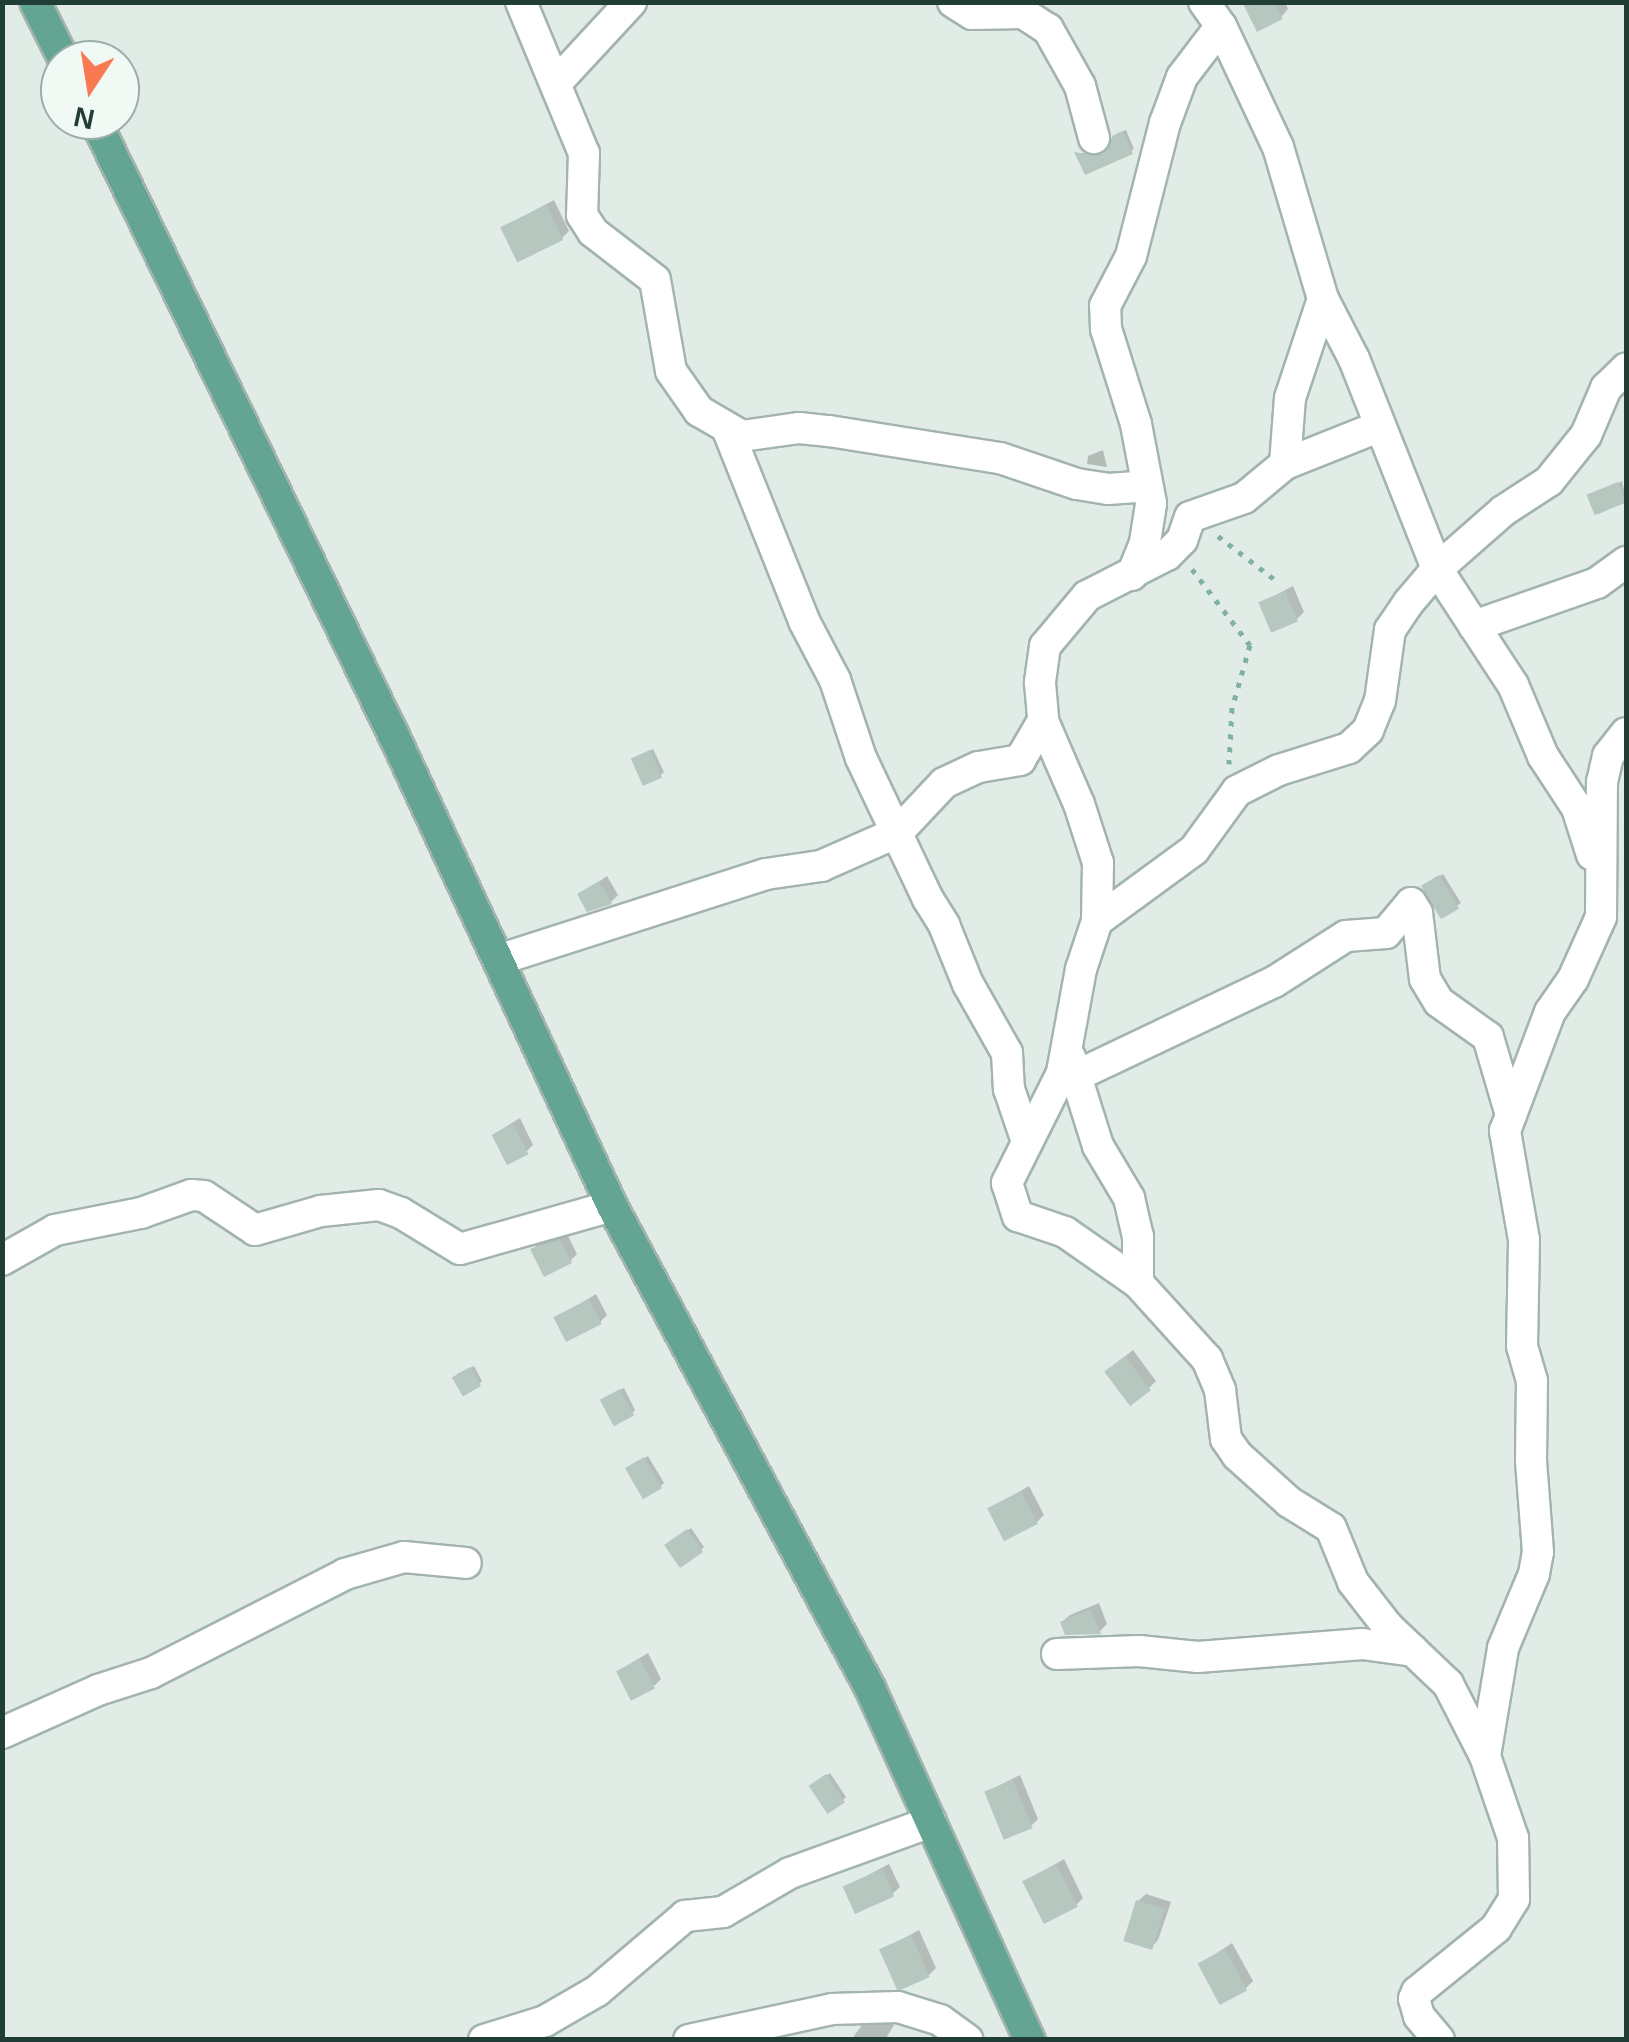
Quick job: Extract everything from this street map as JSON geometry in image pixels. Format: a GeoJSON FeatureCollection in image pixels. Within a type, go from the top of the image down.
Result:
{"type":"FeatureCollection","features":[{"type":"Feature","properties":{"kind":"main road"},"geometry":{"type":"LineString","coordinates":[[35,2],[54,40]]}},
{"type":"Feature","properties":{"kind":"main road"},"geometry":{"type":"LineString","coordinates":[[105,140],[612,1206],[870,1688],[1030,2040]]}},
{"type":"Feature","properties":{"kind":"street"},"geometry":{"type":"LineString","coordinates":[[520,2],[557,82],[584,154],[582,215],[593,232],[655,280],[672,371],[699,411],[742,436],[799,428],[889,439],[1000,458],[1077,484],[1108,489],[1147,486]]}},
{"type":"Feature","properties":{"kind":"street"},"geometry":{"type":"LineString","coordinates":[[557,82],[631,2]]}},
{"type":"Feature","properties":{"kind":"street"},"geometry":{"type":"LineString","coordinates":[[953,2],[972,14],[1023,13],[1048,29],[1080,86],[1094,138]]}},
{"type":"Feature","properties":{"kind":"street"},"geometry":{"type":"LineString","coordinates":[[1212,14],[1278,147],[1323,300],[1354,360],[1437,568],[1512,685],[1543,756],[1576,808],[1601,881]]}},
{"type":"Feature","properties":{"kind":"street"},"geometry":{"type":"LineString","coordinates":[[1132,575],[1145,542],[1151,503],[1136,424],[1106,329],[1105,306],[1131,256],[1165,123],[1212,14]]}},
{"type":"Feature","properties":{"kind":"street"},"geometry":{"type":"LineString","coordinates":[[1285,464],[1290,398],[1306,339],[1323,300]]}},
{"type":"Feature","properties":{"kind":"street"},"geometry":{"type":"LineString","coordinates":[[1097,921],[1194,850],[1238,791],[1278,770],[1349,748],[1368,730],[1380,701],[1390,630],[1437,568],[1503,511],[1549,481],[1586,435],[1606,388],[1626,369]]}},
{"type":"Feature","properties":{"kind":"street"},"geometry":{"type":"LineString","coordinates":[[1138,1283],[1138,1236],[1129,1198],[1098,1146],[1073,1062],[1080,969],[1097,921],[1098,863],[1080,804],[1042,721],[1040,683],[1046,646],[1086,596],[1149,568],[1182,540],[1190,517],[1244,498],[1285,464],[1378,427]]}},
{"type":"Feature","properties":{"kind":"street"},"geometry":{"type":"LineString","coordinates":[[727,428],[804,621],[834,680],[862,758],[968,984],[1008,1053],[1009,1089],[1026,1139]]}},
{"type":"Feature","properties":{"kind":"street"},"geometry":{"type":"LineString","coordinates":[[1474,626],[1597,583],[1626,562]]}},
{"type":"Feature","properties":{"kind":"street"},"geometry":{"type":"LineString","coordinates":[[498,960],[766,874],[821,866],[898,832],[944,784],[980,767],[1020,760],[1042,721]]}},
{"type":"Feature","properties":{"kind":"street"},"geometry":{"type":"LineString","coordinates":[[1485,1756],[1503,1648],[1534,1574],[1538,1552],[1531,1462],[1532,1380],[1522,1346],[1524,1240],[1505,1131],[1550,1012],[1573,979],[1601,917],[1602,782],[1608,756],[1626,733]]}},
{"type":"Feature","properties":{"kind":"street"},"geometry":{"type":"LineString","coordinates":[[1438,2040],[1418,2016],[1414,1999],[1417,1992],[1496,1928],[1514,1898],[1512,1838],[1485,1756],[1448,1684],[1388,1627],[1353,1582],[1331,1528],[1248,1469],[1226,1439],[1220,1390],[1207,1358],[1138,1283],[1065,1232],[1018,1216],[1007,1183],[1026,1139],[1073,1062],[1274,982],[1346,936],[1386,933],[1405,904],[1410,904],[1418,914],[1425,979],[1439,1002],[1488,1037],[1511,1115]]}},
{"type":"Feature","properties":{"kind":"street"},"geometry":{"type":"LineString","coordinates":[[2,1260],[56,1230],[124,1217],[191,1195],[204,1196],[255,1230],[322,1211],[379,1205],[401,1213],[460,1249],[612,1206]]}},
{"type":"Feature","properties":{"kind":"street"},"geometry":{"type":"LineString","coordinates":[[2,1733],[98,1690],[151,1673],[345,1574],[404,1557],[466,1563]]}},
{"type":"Feature","properties":{"kind":"street"},"geometry":{"type":"LineString","coordinates":[[1057,1654],[1139,1651],[1198,1657],[1362,1644],[1414,1651]]}},
{"type":"Feature","properties":{"kind":"street"},"geometry":{"type":"LineString","coordinates":[[484,2040],[545,2022],[598,1991],[684,1916],[723,1912],[790,1874],[931,1822]]}},
{"type":"Feature","properties":{"kind":"street"},"geometry":{"type":"LineString","coordinates":[[689,2040],[832,2009],[898,2007],[940,2020],[968,2040]]}},
{"type":"Feature","properties":{"kind":"path"},"geometry":{"type":"LineString","coordinates":[[1182,540],[1193,570],[1250,645],[1232,708],[1226,754],[1238,791]]}},
{"type":"Feature","properties":{"kind":"building"},"geometry":{"type":"Polygon","coordinates":[[[1242,2],[1274,2],[1283,19],[1257,32],[1242,2]]]}},
{"type":"Feature","properties":{"kind":"building"},"geometry":{"type":"Polygon","coordinates":[[[1123,131],[1133,154],[1085,175],[1074,152],[1100,156],[1108,150],[1112,136],[1123,131]]]}},
{"type":"Feature","properties":{"kind":"building"},"geometry":{"type":"Polygon","coordinates":[[[546,205],[563,240],[517,262],[500,227],[546,205]]]}},
{"type":"Feature","properties":{"kind":"building"},"geometry":{"type":"Polygon","coordinates":[[[1618,482],[1626,502],[1595,515],[1586,495],[1618,482]]]}},
{"type":"Feature","properties":{"kind":"building"},"geometry":{"type":"Polygon","coordinates":[[[1285,591],[1298,621],[1271,633],[1258,602],[1285,591]]]}},
{"type":"Feature","properties":{"kind":"building"},"geometry":{"type":"Polygon","coordinates":[[[650,750],[662,777],[643,786],[631,759],[650,750]]]}},
{"type":"Feature","properties":{"kind":"building"},"geometry":{"type":"Polygon","coordinates":[[[1439,875],[1459,908],[1441,919],[1421,886],[1439,875]]]}},
{"type":"Feature","properties":{"kind":"building"},"geometry":{"type":"Polygon","coordinates":[[[599,881],[612,904],[587,912],[577,894],[599,881]]]}},
{"type":"Feature","properties":{"kind":"building"},"geometry":{"type":"Polygon","coordinates":[[[513,1124],[528,1154],[507,1165],[492,1135],[513,1124]]]}},
{"type":"Feature","properties":{"kind":"building"},"geometry":{"type":"Polygon","coordinates":[[[560,1240],[572,1263],[544,1277],[530,1249],[560,1240]]]}},
{"type":"Feature","properties":{"kind":"building"},"geometry":{"type":"Polygon","coordinates":[[[589,1299],[602,1324],[566,1342],[553,1317],[589,1299]]]}},
{"type":"Feature","properties":{"kind":"building"},"geometry":{"type":"Polygon","coordinates":[[[1125,1356],[1151,1390],[1130,1406],[1104,1372],[1125,1356]]]}},
{"type":"Feature","properties":{"kind":"building"},"geometry":{"type":"Polygon","coordinates":[[[470,1367],[481,1386],[463,1397],[452,1378],[470,1367]]]}},
{"type":"Feature","properties":{"kind":"building"},"geometry":{"type":"Polygon","coordinates":[[[620,1389],[634,1415],[614,1426],[600,1400],[620,1389]]]}},
{"type":"Feature","properties":{"kind":"building"},"geometry":{"type":"Polygon","coordinates":[[[644,1457],[662,1488],[643,1499],[625,1468],[644,1457]]]}},
{"type":"Feature","properties":{"kind":"building"},"geometry":{"type":"Polygon","coordinates":[[[1021,1491],[1038,1524],[1004,1541],[987,1508],[1021,1491]]]}},
{"type":"Feature","properties":{"kind":"building"},"geometry":{"type":"Polygon","coordinates":[[[687,1529],[703,1552],[680,1568],[664,1545],[687,1529]]]}},
{"type":"Feature","properties":{"kind":"building"},"geometry":{"type":"Polygon","coordinates":[[[1091,1609],[1101,1634],[1065,1635],[1060,1622],[1091,1609]]]}},
{"type":"Feature","properties":{"kind":"building"},"geometry":{"type":"Polygon","coordinates":[[[640,1659],[655,1688],[631,1701],[616,1671],[640,1659]]]}},
{"type":"Feature","properties":{"kind":"building"},"geometry":{"type":"Polygon","coordinates":[[[826,1774],[845,1802],[828,1814],[809,1786],[826,1774]]]}},
{"type":"Feature","properties":{"kind":"building"},"geometry":{"type":"Polygon","coordinates":[[[1013,1780],[1032,1828],[1004,1840],[984,1792],[1013,1780]]]}},
{"type":"Feature","properties":{"kind":"building"},"geometry":{"type":"Polygon","coordinates":[[[1056,1864],[1078,1907],[1044,1924],[1022,1881],[1056,1864]]]}},
{"type":"Feature","properties":{"kind":"building"},"geometry":{"type":"Polygon","coordinates":[[[882,1869],[894,1896],[855,1914],[843,1886],[882,1869]]]}},
{"type":"Feature","properties":{"kind":"building"},"geometry":{"type":"Polygon","coordinates":[[[1136,1900],[1165,1909],[1152,1950],[1123,1941],[1136,1900]]]}},
{"type":"Feature","properties":{"kind":"building"},"geometry":{"type":"Polygon","coordinates":[[[911,1935],[930,1977],[898,1991],[879,1949],[911,1935]]]}},
{"type":"Feature","properties":{"kind":"building"},"geometry":{"type":"Polygon","coordinates":[[[1225,1949],[1247,1990],[1220,2005],[1198,1964],[1225,1949]]]}}]}
